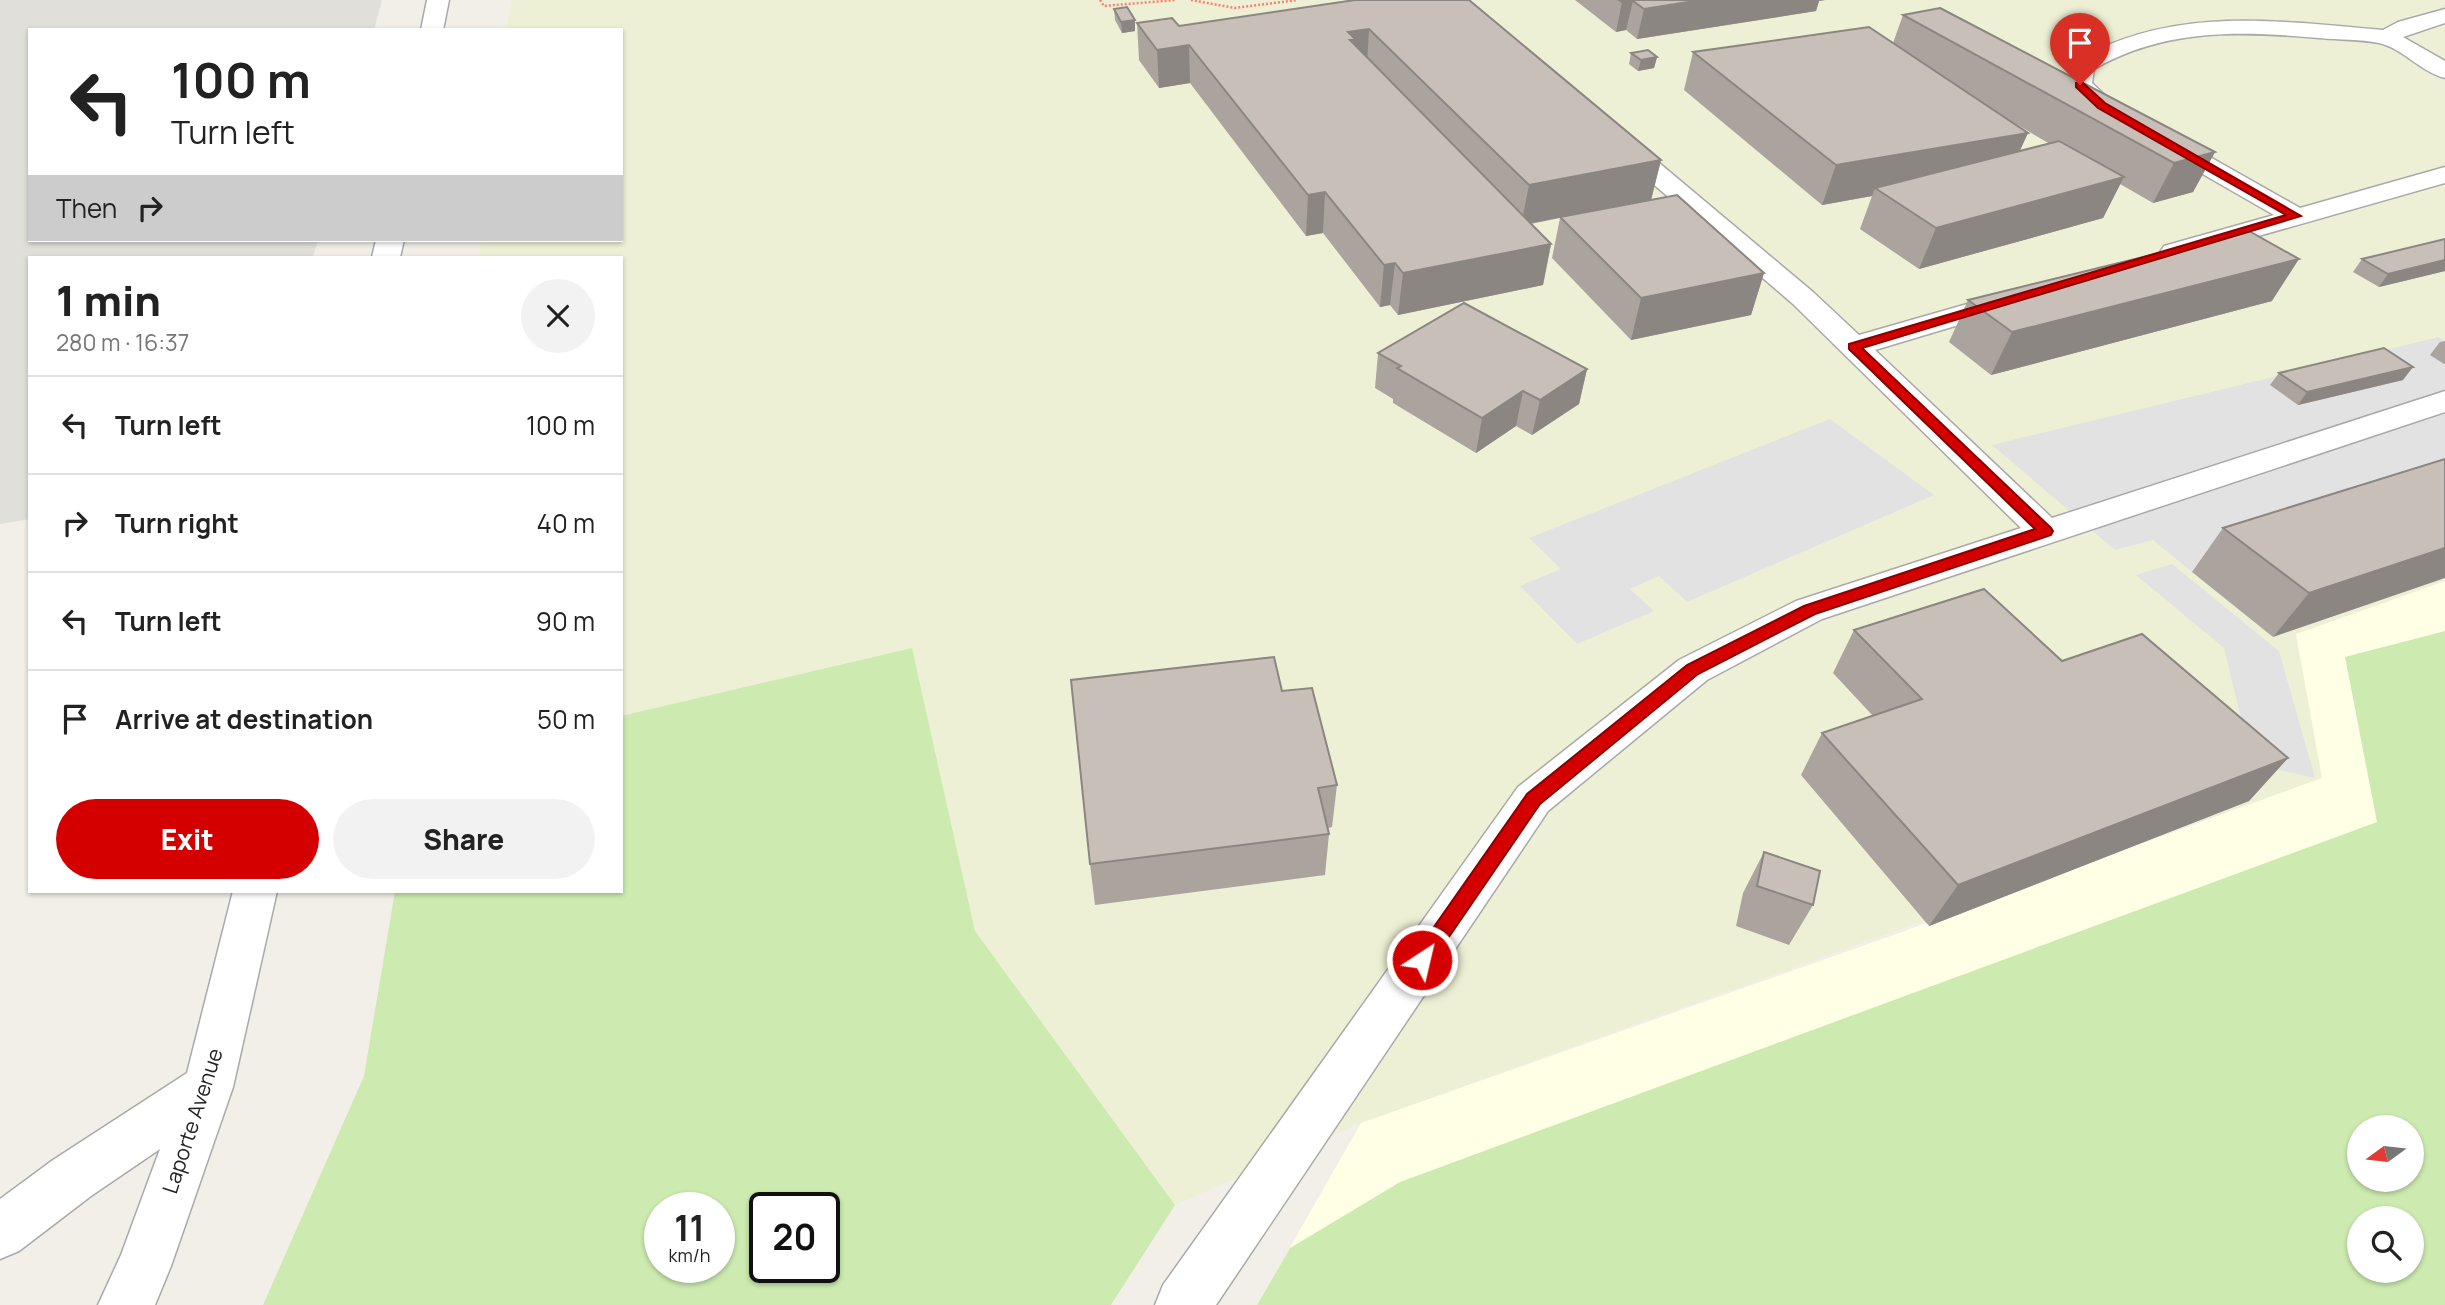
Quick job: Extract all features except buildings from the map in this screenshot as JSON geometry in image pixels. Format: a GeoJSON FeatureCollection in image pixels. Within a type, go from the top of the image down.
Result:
{"type":"FeatureCollection","features":[{"type":"Feature","properties":{"kind":"street"},"geometry":{"type":"LineString","coordinates":[[432,28],[438,0]]}},
{"type":"Feature","properties":{"kind":"street"},"geometry":{"type":"LineString","coordinates":[[2386,37],[2406,27],[2445,16]]}},
{"type":"Feature","properties":{"kind":"street"},"geometry":{"type":"LineString","coordinates":[[2295,216],[2102,106],[2080,85],[2083,66],[2100,53],[2138,41],[2192,30],[2230,26],[2386,37],[2445,71]]}},
{"type":"Feature","properties":{"kind":"street"},"geometry":{"type":"LineString","coordinates":[[1595,121],[1803,298],[2045,531]]}},
{"type":"Feature","properties":{"kind":"street"},"geometry":{"type":"LineString","coordinates":[[2148,260],[2445,175]]}},
{"type":"Feature","properties":{"kind":"street"},"geometry":{"type":"LineString","coordinates":[[1853,346],[2041,291]]}},
{"type":"Feature","properties":{"kind":"street"},"geometry":{"type":"LineString","coordinates":[[1183,1305],[1533,799],[1693,670],[1809,610],[2445,401]]}},
{"type":"Feature","properties":{"kind":"street","name":"Laporte Avenue"},"geometry":{"type":"LineString","coordinates":[[126,1305],[144,1266],[208,1087],[255,893]]}},
{"type":"Feature","properties":{"kind":"street"},"geometry":{"type":"LineString","coordinates":[[0,1232],[72,1178],[208,1087]]}},
{"type":"Feature","properties":{"kind":"path"},"geometry":{"type":"LineString","coordinates":[[1100,0],[1104,6],[1175,0]]}},
{"type":"Feature","properties":{"kind":"path"},"geometry":{"type":"LineString","coordinates":[[1191,0],[1235,8],[1297,0]]}},
{"type":"Feature","properties":{"kind":"shaded area"},"geometry":{"type":"Polygon","coordinates":[[[0,0],[382,0],[375,28],[28,28],[28,242],[317,242],[313,256],[28,256],[28,519],[0,524],[0,0]]]}},
{"type":"Feature","properties":{"kind":"shaded area"},"geometry":{"type":"Polygon","coordinates":[[[511,0],[2445,0],[2445,581],[2296,634],[2322,778],[1361,1123],[1175,1205],[975,931],[912,648],[623,716],[623,256],[479,256],[481,242],[623,242],[623,28],[507,28],[511,0]]]}},
{"type":"Feature","properties":{"kind":"shaded area"},"geometry":{"type":"Polygon","coordinates":[[[2439,337],[2445,341],[2445,491],[2192,572],[2153,540],[2115,550],[1992,445],[2439,337]]]}},
{"type":"Feature","properties":{"kind":"shaded area"},"geometry":{"type":"Polygon","coordinates":[[[1830,419],[1934,495],[1687,602],[1659,576],[1630,589],[1654,611],[1577,644],[1520,586],[1561,569],[1529,538],[1830,419]]]}},
{"type":"Feature","properties":{"kind":"shaded area"},"geometry":{"type":"Polygon","coordinates":[[[2172,564],[2279,651],[2315,778],[2252,764],[2224,648],[2136,575],[2172,564]]]}},
{"type":"Feature","properties":{"kind":"shaded area"},"geometry":{"type":"Polygon","coordinates":[[[2445,581],[2445,1305],[1257,1305],[1361,1123],[1888,937],[2321,778],[2295,634],[2445,581]]]}},
{"type":"Feature","properties":{"kind":"green space"},"geometry":{"type":"Polygon","coordinates":[[[2445,631],[2445,1305],[1257,1305],[1290,1248],[1400,1182],[2377,822],[2345,657],[2445,631]]]}},
{"type":"Feature","properties":{"kind":"green space"},"geometry":{"type":"Polygon","coordinates":[[[912,648],[975,931],[1175,1205],[1111,1305],[263,1305],[364,1076],[395,893],[623,893],[623,716],[912,648]]]}},
{"type":"Feature","properties":{"kind":"route"},"geometry":{"type":"LineString","coordinates":[[1422,960],[1533,799],[1693,670],[1809,610],[2045,531],[1853,346],[2295,216],[2102,106],[2080,85]]}}]}
